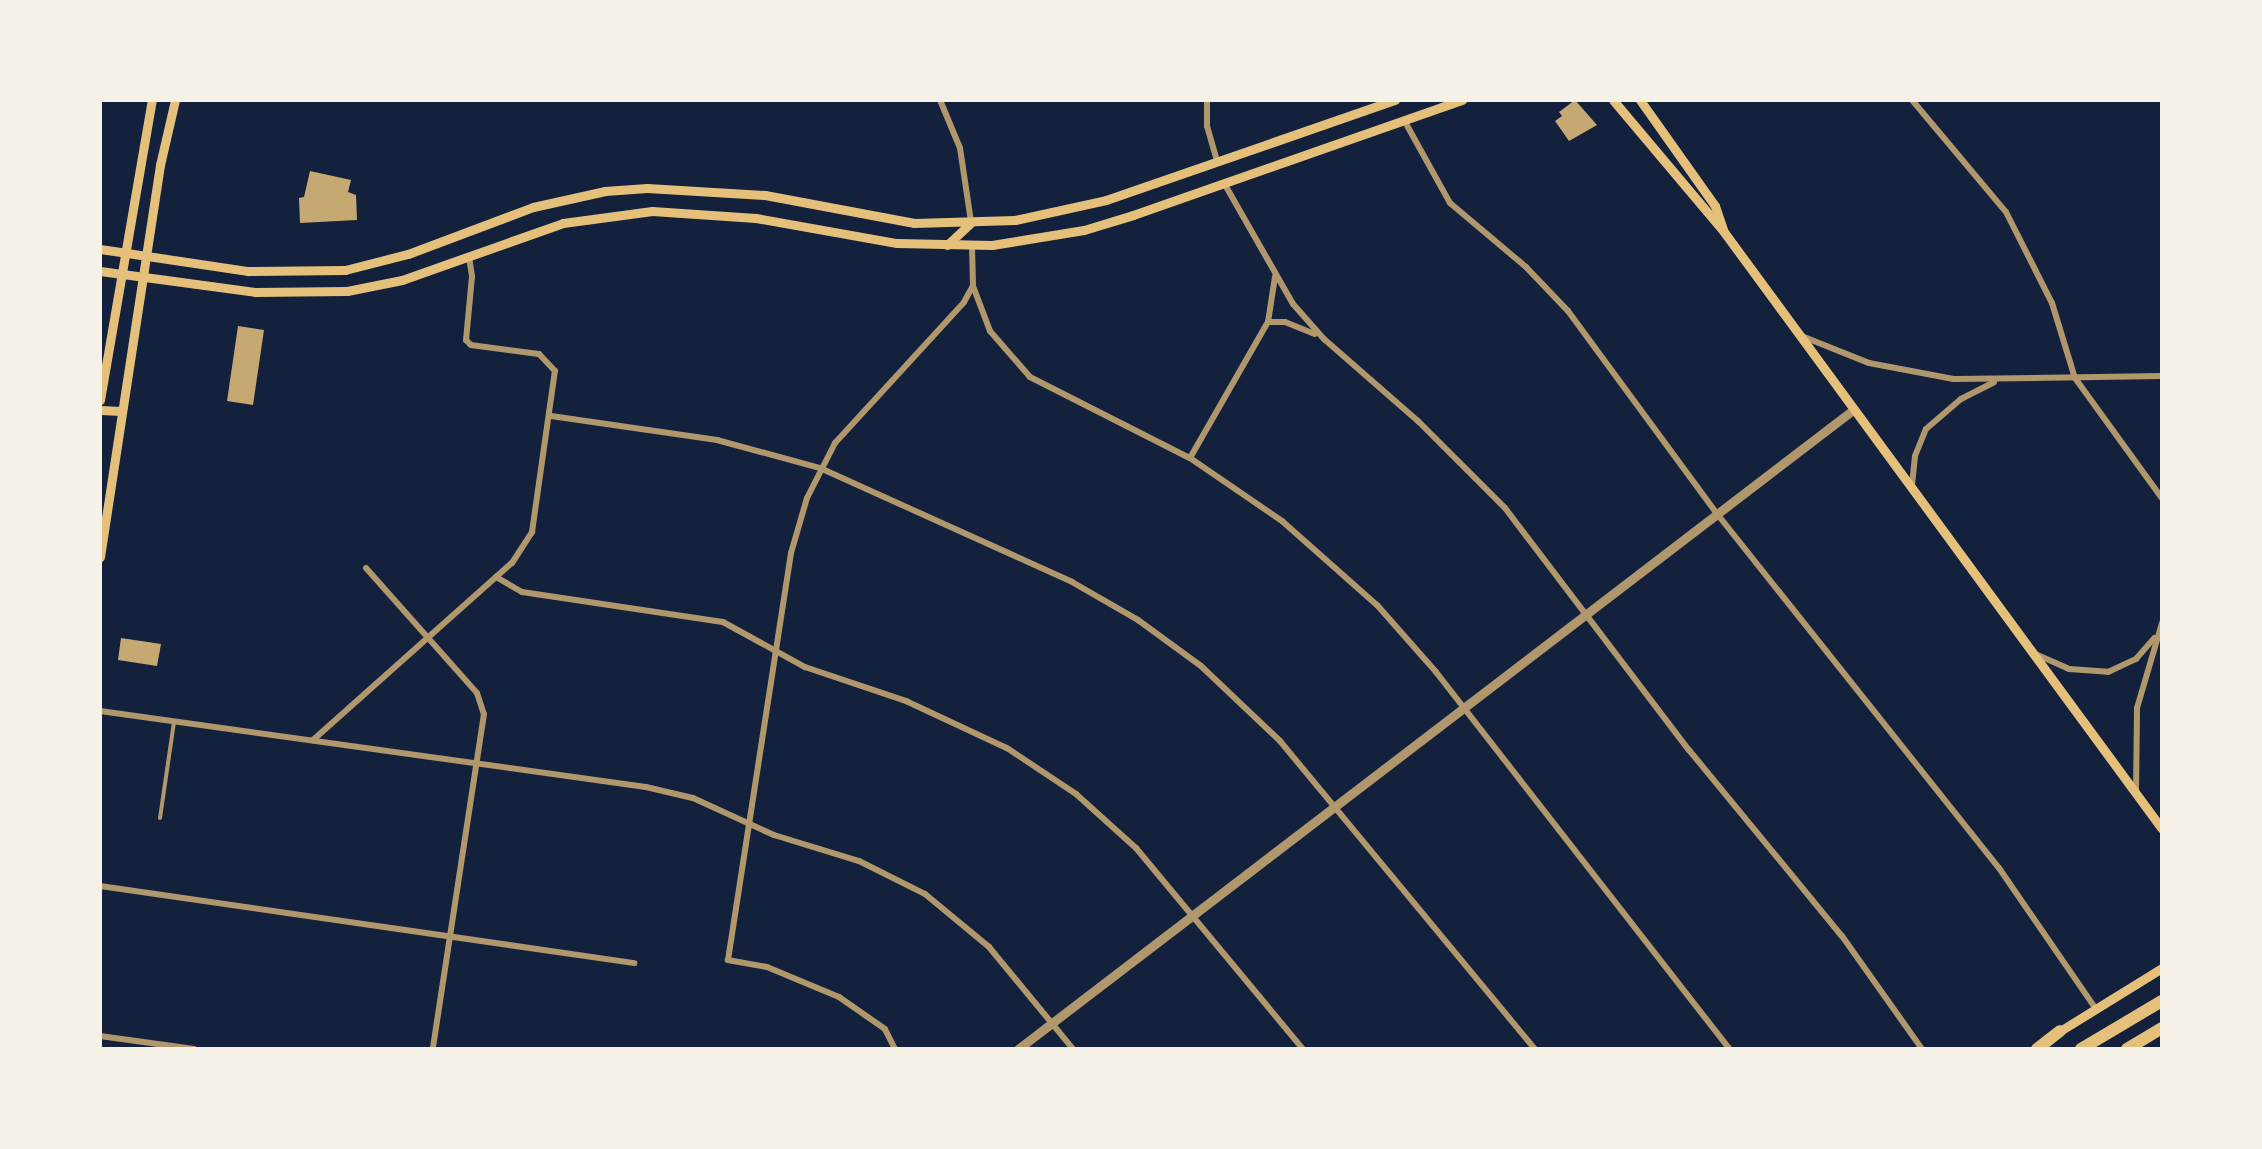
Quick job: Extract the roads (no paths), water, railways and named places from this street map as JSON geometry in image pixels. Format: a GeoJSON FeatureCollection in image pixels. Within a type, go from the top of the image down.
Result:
{"type":"FeatureCollection","features":[{"type":"Feature","properties":{"kind":"highway"},"geometry":{"type":"LineString","coordinates":[[2081,1049],[2162,1001]]}},
{"type":"Feature","properties":{"kind":"highway"},"geometry":{"type":"LineString","coordinates":[[2127,1049],[2162,1028]]}},
{"type":"Feature","properties":{"kind":"highway"},"geometry":{"type":"LineString","coordinates":[[2037,1049],[2060,1031]]}},
{"type":"Feature","properties":{"kind":"main road"},"geometry":{"type":"LineString","coordinates":[[100,400],[152,100]]}},
{"type":"Feature","properties":{"kind":"main road"},"geometry":{"type":"LineString","coordinates":[[100,557],[105,487],[122,412],[145,256],[175,100]]}},
{"type":"Feature","properties":{"kind":"main road"},"geometry":{"type":"LineString","coordinates":[[100,249],[248,270],[345,270],[408,254],[472,228],[582,196],[647,188],[715,189],[892,220],[990,222],[1082,207],[1395,100]]}},
{"type":"Feature","properties":{"kind":"main road"},"geometry":{"type":"LineString","coordinates":[[100,272],[255,292],[347,291],[402,280],[468,253],[586,218],[652,212],[706,213],[897,243],[972,246],[1084,230],[1462,100]]}},
{"type":"Feature","properties":{"kind":"main road"},"geometry":{"type":"LineString","coordinates":[[1613,100],[1724,232],[2162,829]]}},
{"type":"Feature","properties":{"kind":"main road"},"geometry":{"type":"LineString","coordinates":[[1640,100],[1715,206],[1724,232]]}},
{"type":"Feature","properties":{"kind":"main road"},"geometry":{"type":"LineString","coordinates":[[143,145],[164,147]]}},
{"type":"Feature","properties":{"kind":"main road"},"geometry":{"type":"LineString","coordinates":[[1216,162],[1224,183]]}},
{"type":"Feature","properties":{"kind":"main road"},"geometry":{"type":"LineString","coordinates":[[582,196],[586,218]]}},
{"type":"Feature","properties":{"kind":"main road"},"geometry":{"type":"LineString","coordinates":[[972,246],[990,222]]}},
{"type":"Feature","properties":{"kind":"main road"},"geometry":{"type":"LineString","coordinates":[[945,246],[971,224]]}},
{"type":"Feature","properties":{"kind":"main road"},"geometry":{"type":"LineString","coordinates":[[472,228],[480,249]]}},
{"type":"Feature","properties":{"kind":"main road"},"geometry":{"type":"LineString","coordinates":[[345,270],[347,291]]}},
{"type":"Feature","properties":{"kind":"main road"},"geometry":{"type":"LineString","coordinates":[[100,410],[122,412]]}},
{"type":"Feature","properties":{"kind":"main road"},"geometry":{"type":"LineString","coordinates":[[2060,1031],[2162,968]]}},
{"type":"Feature","properties":{"kind":"street"},"geometry":{"type":"LineString","coordinates":[[940,100],[960,148],[971,224]]}},
{"type":"Feature","properties":{"kind":"street"},"geometry":{"type":"LineString","coordinates":[[1207,100],[1207,126],[1216,162]]}},
{"type":"Feature","properties":{"kind":"street"},"geometry":{"type":"LineString","coordinates":[[1912,100],[1972,168],[2016,230],[2052,304],[2075,378],[2162,498]]}},
{"type":"Feature","properties":{"kind":"street"},"geometry":{"type":"LineString","coordinates":[[1404,120],[1428,169],[1450,202],[1526,267],[1568,311],[1718,515],[1988,854],[2096,1010]]}},
{"type":"Feature","properties":{"kind":"street"},"geometry":{"type":"LineString","coordinates":[[1224,183],[1275,277],[1322,337],[1479,478],[1842,936],[1922,1049]]}},
{"type":"Feature","properties":{"kind":"street"},"geometry":{"type":"LineString","coordinates":[[972,246],[974,286],[990,331],[1030,377],[1190,458],[1257,502],[1340,569],[1414,644],[1730,1049]]}},
{"type":"Feature","properties":{"kind":"street"},"geometry":{"type":"LineString","coordinates":[[312,741],[496,577],[521,553],[532,532],[556,371],[548,358],[471,345],[466,340],[472,276],[468,253]]}},
{"type":"Feature","properties":{"kind":"street"},"geometry":{"type":"LineString","coordinates":[[1190,458],[1268,322],[1275,277]]}},
{"type":"Feature","properties":{"kind":"street"},"geometry":{"type":"LineString","coordinates":[[895,1049],[885,1029],[839,998],[768,967],[728,960],[791,552],[820,468],[835,443],[942,331],[974,286]]}},
{"type":"Feature","properties":{"kind":"street"},"geometry":{"type":"LineString","coordinates":[[1268,322],[1286,322],[1322,337]]}},
{"type":"Feature","properties":{"kind":"street"},"geometry":{"type":"LineString","coordinates":[[1798,334],[1893,370],[1996,381],[2162,376]]}},
{"type":"Feature","properties":{"kind":"street"},"geometry":{"type":"LineString","coordinates":[[1913,492],[1912,467],[1926,429],[1961,399],[1996,381]]}},
{"type":"Feature","properties":{"kind":"street"},"geometry":{"type":"LineString","coordinates":[[1018,1049],[1338,808],[1853,410]]}},
{"type":"Feature","properties":{"kind":"street"},"geometry":{"type":"LineString","coordinates":[[550,416],[717,440],[820,468],[1072,582],[1138,620],[1241,702],[1338,808],[1535,1049]]}},
{"type":"Feature","properties":{"kind":"street"},"geometry":{"type":"LineString","coordinates":[[366,568],[482,703],[433,1049]]}},
{"type":"Feature","properties":{"kind":"street"},"geometry":{"type":"LineString","coordinates":[[496,577],[522,592],[723,622],[836,680],[906,701],[1024,758],[1076,794],[1136,848],[1303,1049]]}},
{"type":"Feature","properties":{"kind":"street"},"geometry":{"type":"LineString","coordinates":[[2031,652],[2068,669],[2108,672],[2136,659],[2161,626]]}},
{"type":"Feature","properties":{"kind":"street"},"geometry":{"type":"LineString","coordinates":[[2136,794],[2137,708],[2161,626]]}},
{"type":"Feature","properties":{"kind":"street"},"geometry":{"type":"LineString","coordinates":[[100,711],[672,792],[750,825],[859,861],[924,894],[988,946],[1073,1049]]}},
{"type":"Feature","properties":{"kind":"street"},"geometry":{"type":"LineString","coordinates":[[100,886],[634,962]]}},
{"type":"Feature","properties":{"kind":"street"},"geometry":{"type":"LineString","coordinates":[[2025,1049],[2060,1031]]}},
{"type":"Feature","properties":{"kind":"street"},"geometry":{"type":"LineString","coordinates":[[100,1036],[194,1049]]}},
{"type":"Feature","properties":{"kind":"lane"},"geometry":{"type":"LineString","coordinates":[[160,818],[174,722]]}}]}
